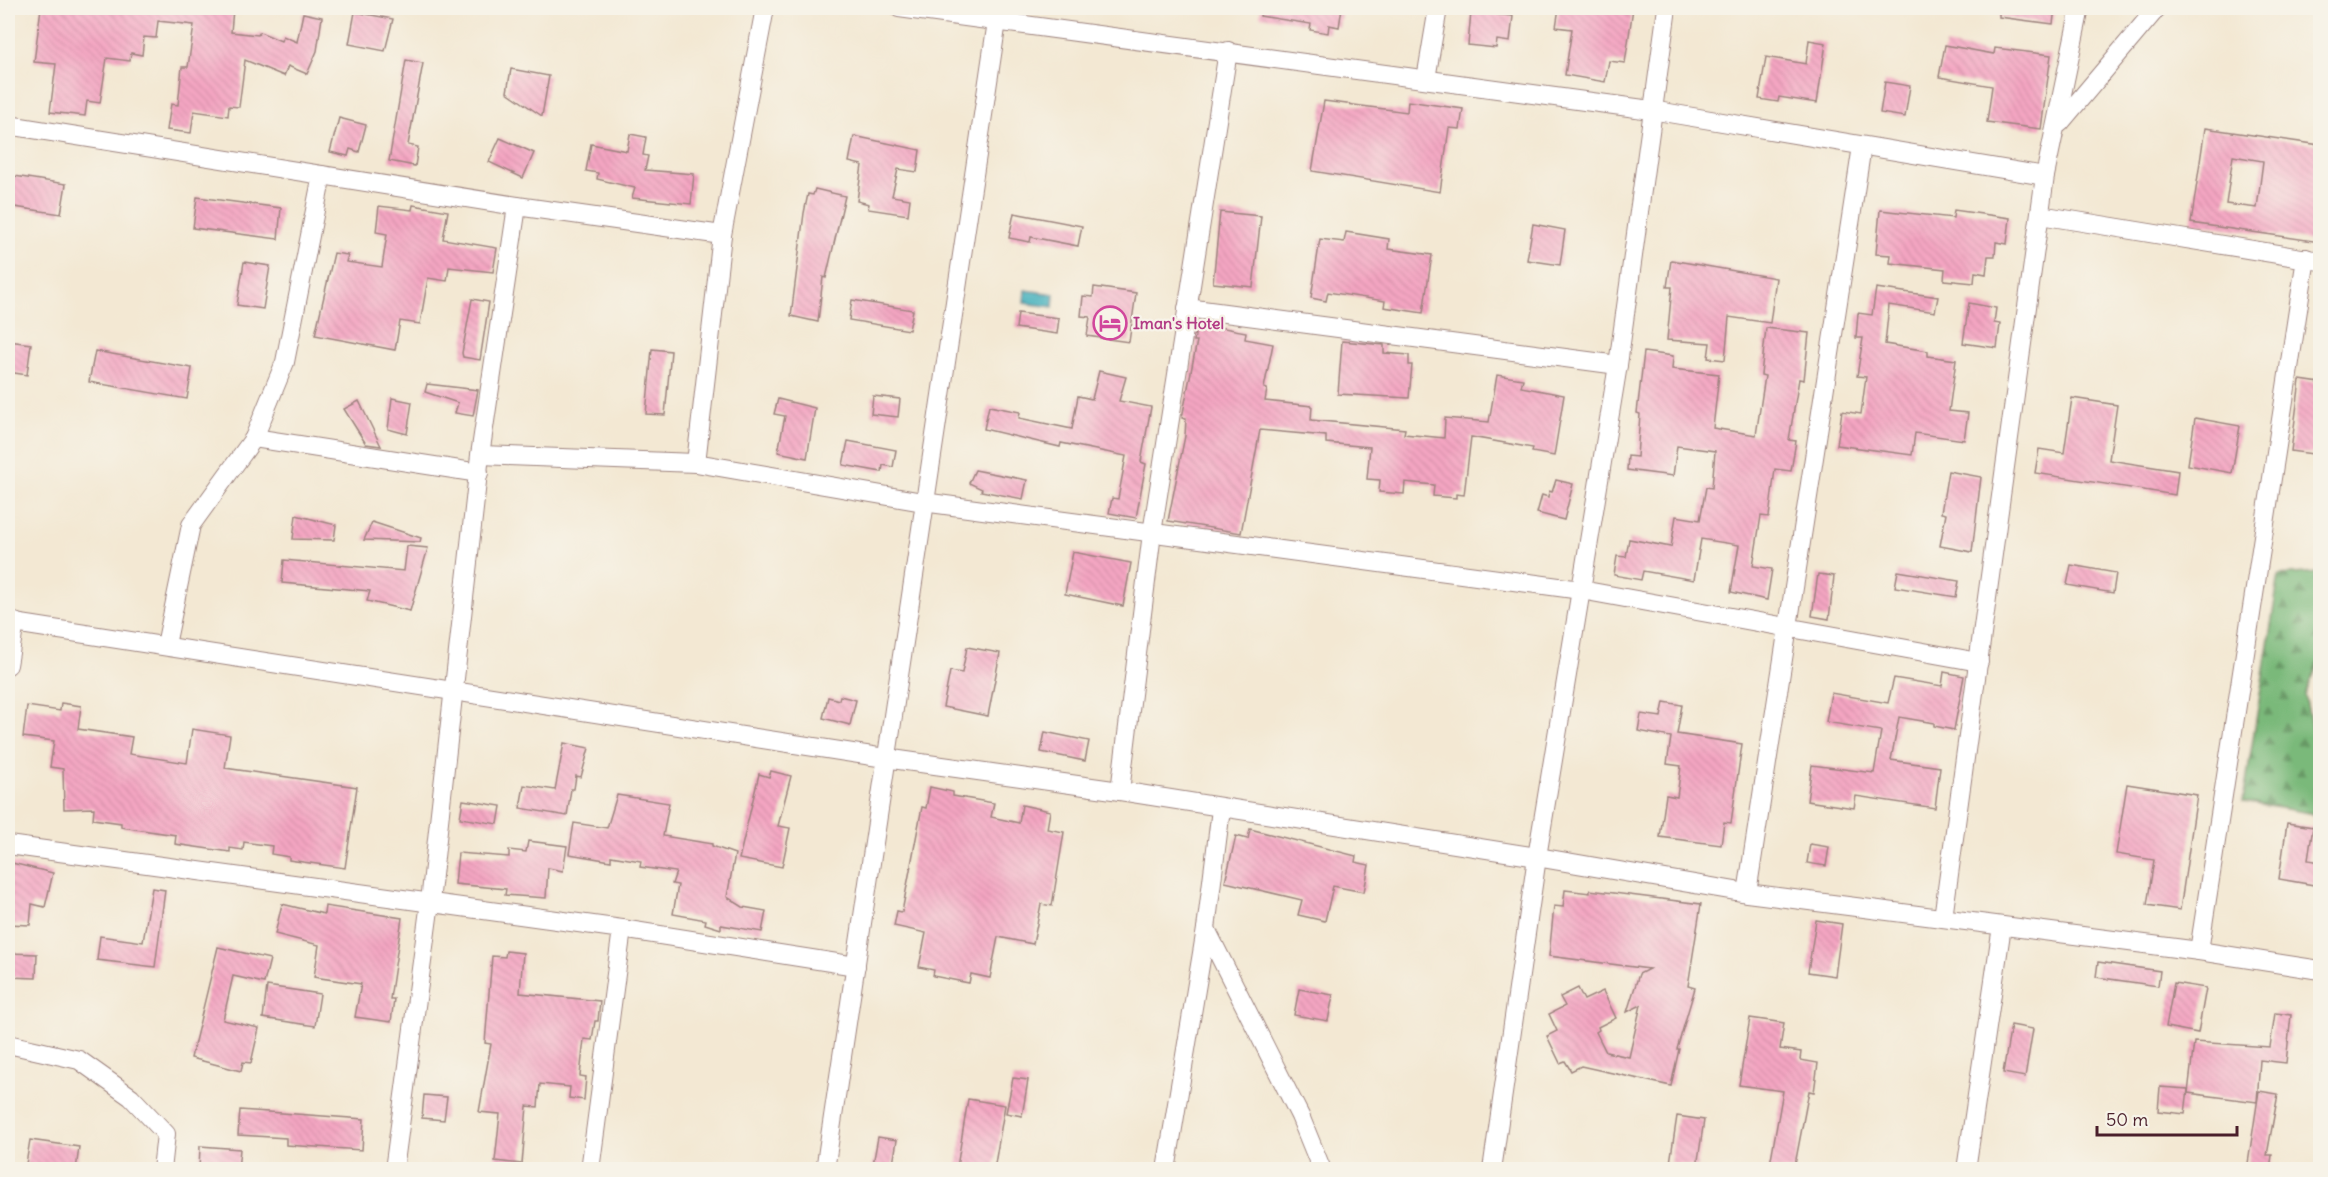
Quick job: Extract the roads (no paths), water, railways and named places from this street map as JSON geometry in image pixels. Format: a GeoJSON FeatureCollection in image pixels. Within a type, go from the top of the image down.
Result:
{"type":"FeatureCollection","features":[{"type":"Feature","properties":{"kind":"street"},"geometry":{"type":"LineString","coordinates":[[696,463],[722,235],[765,8]]}},
{"type":"Feature","properties":{"kind":"street"},"geometry":{"type":"LineString","coordinates":[[899,8],[998,14],[1228,51],[1651,110],[2045,176]]}},
{"type":"Feature","properties":{"kind":"street"},"geometry":{"type":"LineString","coordinates":[[1426,79],[1438,8]]}},
{"type":"Feature","properties":{"kind":"street"},"geometry":{"type":"LineString","coordinates":[[1492,1170],[1537,856],[1618,364],[1651,110],[1667,8]]}},
{"type":"Feature","properties":{"kind":"street"},"geometry":{"type":"LineString","coordinates":[[1944,918],[2045,176],[2058,126],[2080,8]]}},
{"type":"Feature","properties":{"kind":"street"},"geometry":{"type":"LineString","coordinates":[[2058,126],[2157,8]]}},
{"type":"Feature","properties":{"kind":"street"},"geometry":{"type":"LineString","coordinates":[[825,1170],[998,14]]}},
{"type":"Feature","properties":{"kind":"street"},"geometry":{"type":"LineString","coordinates":[[1120,791],[1152,532],[1228,51]]}},
{"type":"Feature","properties":{"kind":"street"},"geometry":{"type":"LineString","coordinates":[[8,125],[517,206],[722,235]]}},
{"type":"Feature","properties":{"kind":"street"},"geometry":{"type":"LineString","coordinates":[[1747,893],[1786,626],[1862,146]]}},
{"type":"Feature","properties":{"kind":"street"},"geometry":{"type":"LineString","coordinates":[[166,645],[190,525],[254,438],[285,362],[322,175]]}},
{"type":"Feature","properties":{"kind":"street"},"geometry":{"type":"LineString","coordinates":[[394,1170],[430,902],[479,464],[517,206]]}},
{"type":"Feature","properties":{"kind":"street"},"geometry":{"type":"LineString","coordinates":[[2040,215],[2313,260],[2199,951]]}},
{"type":"Feature","properties":{"kind":"street"},"geometry":{"type":"LineString","coordinates":[[1187,308],[1618,364]]}},
{"type":"Feature","properties":{"kind":"street"},"geometry":{"type":"LineString","coordinates":[[254,438],[479,464],[696,463],[924,502],[1581,590],[1979,662]]}},
{"type":"Feature","properties":{"kind":"street"},"geometry":{"type":"LineString","coordinates":[[8,665],[11,622],[885,758],[1120,791],[1537,856],[1747,893],[2199,951],[2320,970]]}},
{"type":"Feature","properties":{"kind":"street"},"geometry":{"type":"LineString","coordinates":[[1166,1170],[1206,929],[1221,808]]}},
{"type":"Feature","properties":{"kind":"street"},"geometry":{"type":"LineString","coordinates":[[8,845],[622,929],[856,966]]}},
{"type":"Feature","properties":{"kind":"street"},"geometry":{"type":"LineString","coordinates":[[1966,1170],[2001,926]]}},
{"type":"Feature","properties":{"kind":"street"},"geometry":{"type":"LineString","coordinates":[[590,1170],[622,929]]}},
{"type":"Feature","properties":{"kind":"street"},"geometry":{"type":"LineString","coordinates":[[1206,929],[1300,1116],[1322,1170]]}},
{"type":"Feature","properties":{"kind":"street"},"geometry":{"type":"LineString","coordinates":[[8,1044],[79,1060],[131,1097],[166,1134],[162,1170]]}},
{"type":"Feature","properties":{"kind":"water"},"geometry":{"type":"Polygon","coordinates":[[[1025,290],[1054,294],[1053,307],[1024,303],[1025,290]]]}},
{"type":"Feature","properties":{"kind":"place","name":"Iman's Hotel"},"geometry":{"type":"Point","coordinates":[1110,323]}}]}
